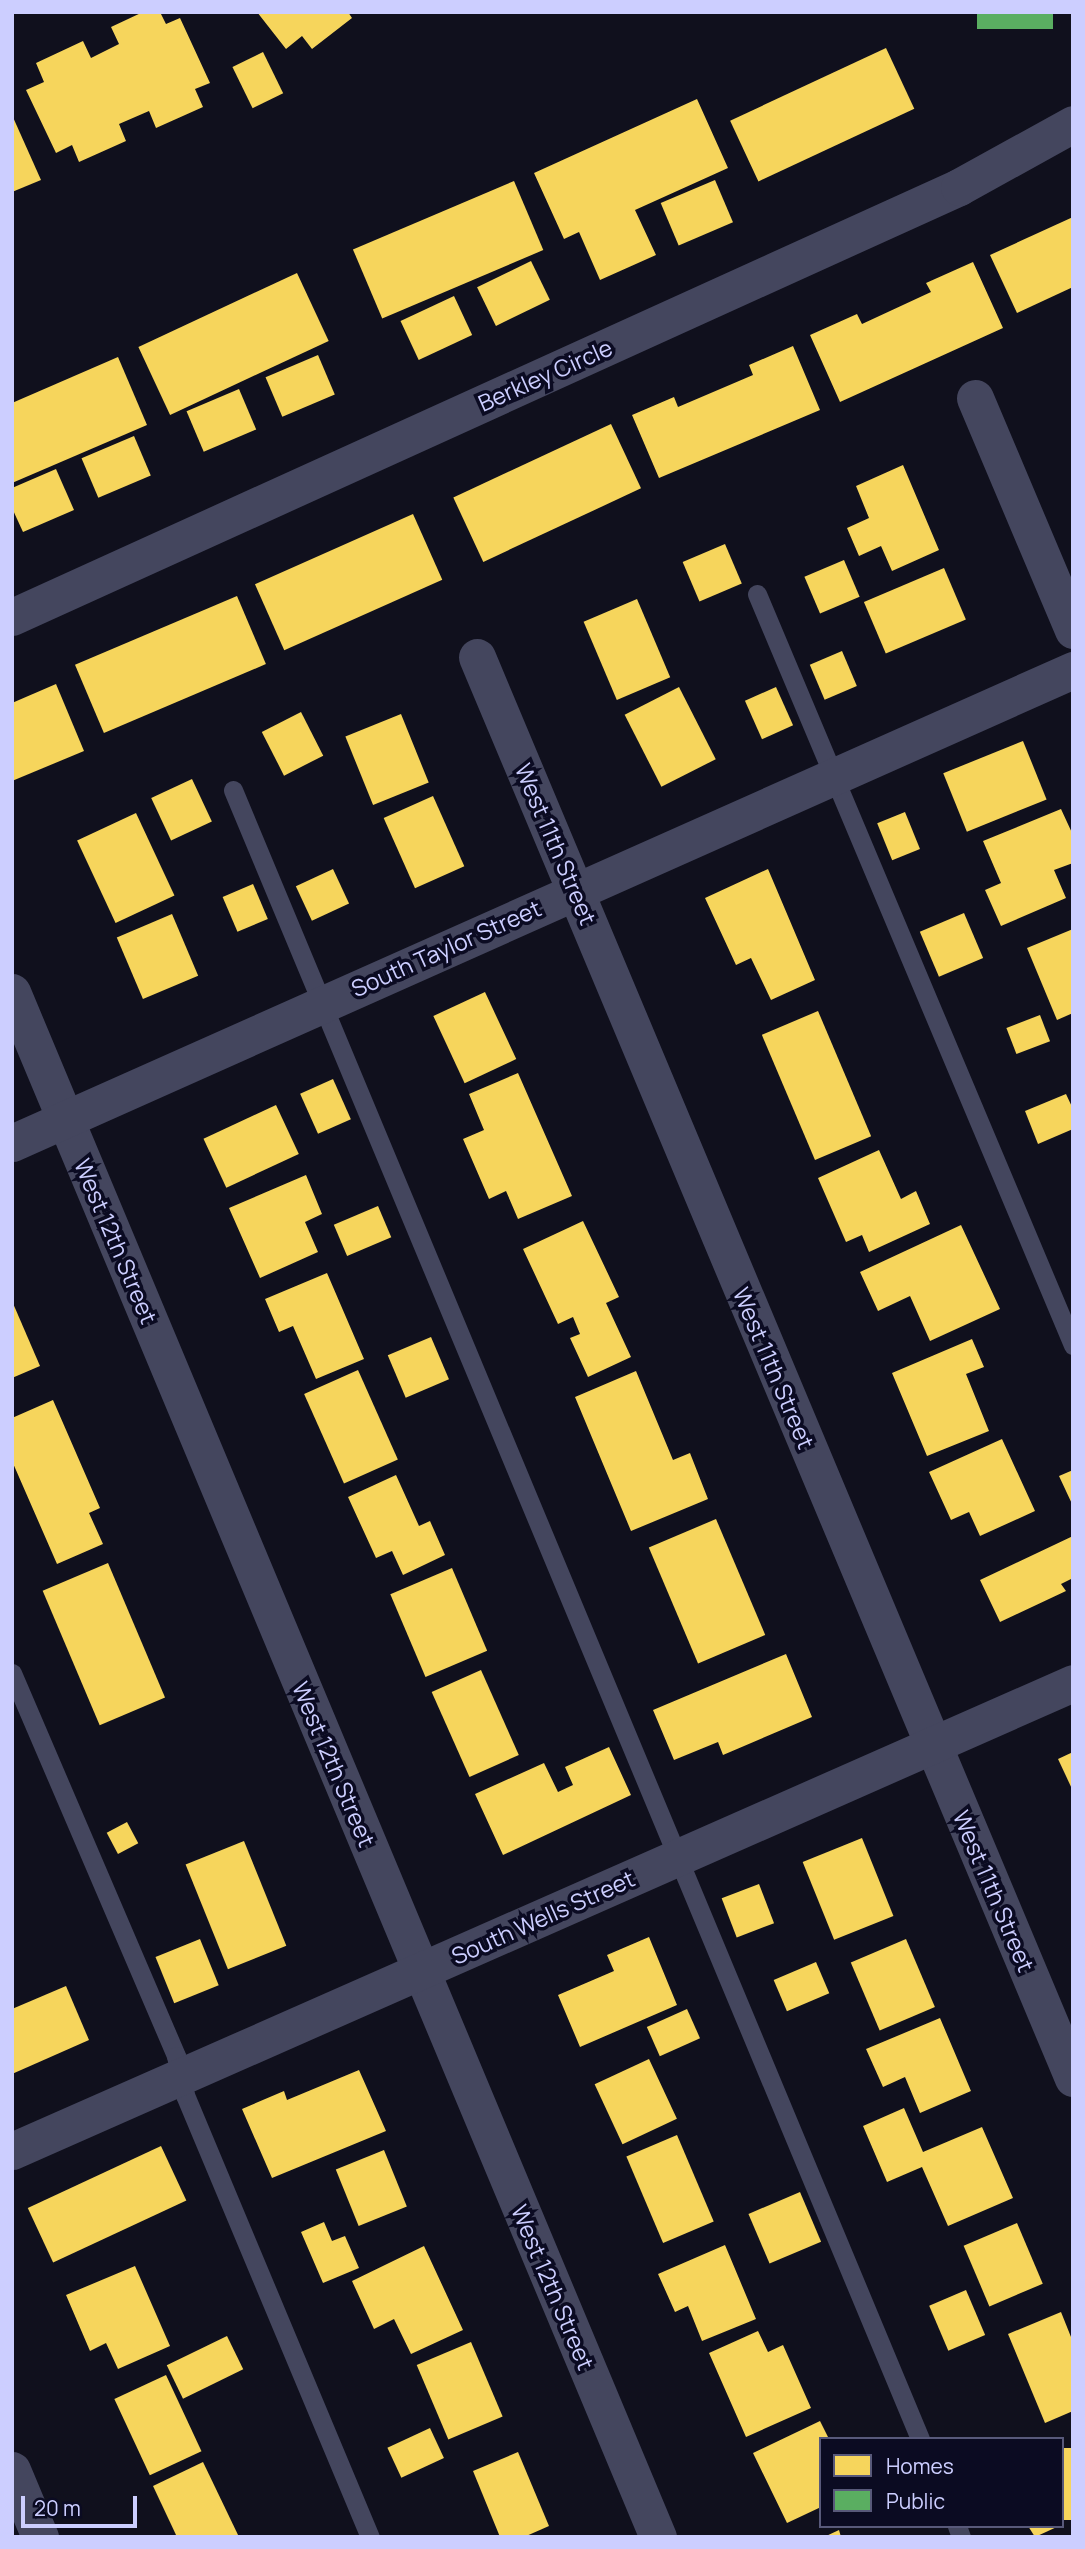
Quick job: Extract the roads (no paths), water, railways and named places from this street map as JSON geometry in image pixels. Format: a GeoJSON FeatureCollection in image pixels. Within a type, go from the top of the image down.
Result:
{"type":"FeatureCollection","features":[{"type":"Feature","properties":{"kind":"street","name":"Berkley Circle"},"geometry":{"type":"LineString","coordinates":[[12,617],[959,187],[1073,124]]}},
{"type":"Feature","properties":{"kind":"street"},"geometry":{"type":"LineString","coordinates":[[975,398],[1073,630]]}},
{"type":"Feature","properties":{"kind":"street","name":"West 11th Street"},"geometry":{"type":"LineString","coordinates":[[477,657],[1073,2078]]}},
{"type":"Feature","properties":{"kind":"street","name":"South Taylor Street"},"geometry":{"type":"LineString","coordinates":[[12,1143],[1073,670]]}},
{"type":"Feature","properties":{"kind":"street","name":"West 12th Street"},"geometry":{"type":"LineString","coordinates":[[12,992],[658,2537]]}},
{"type":"Feature","properties":{"kind":"street","name":"South Wells Street"},"geometry":{"type":"LineString","coordinates":[[12,2151],[421,1972],[677,1855],[1073,1683]]}},
{"type":"Feature","properties":{"kind":"street"},"geometry":{"type":"LineString","coordinates":[[12,2470],[40,2537]]}},
{"type":"Feature","properties":{"kind":"lane"},"geometry":{"type":"LineString","coordinates":[[757,594],[1073,1345]]}},
{"type":"Feature","properties":{"kind":"lane"},"geometry":{"type":"LineString","coordinates":[[233,790],[919,2437]]}},
{"type":"Feature","properties":{"kind":"lane"},"geometry":{"type":"LineString","coordinates":[[12,1673],[370,2537]]}}]}
